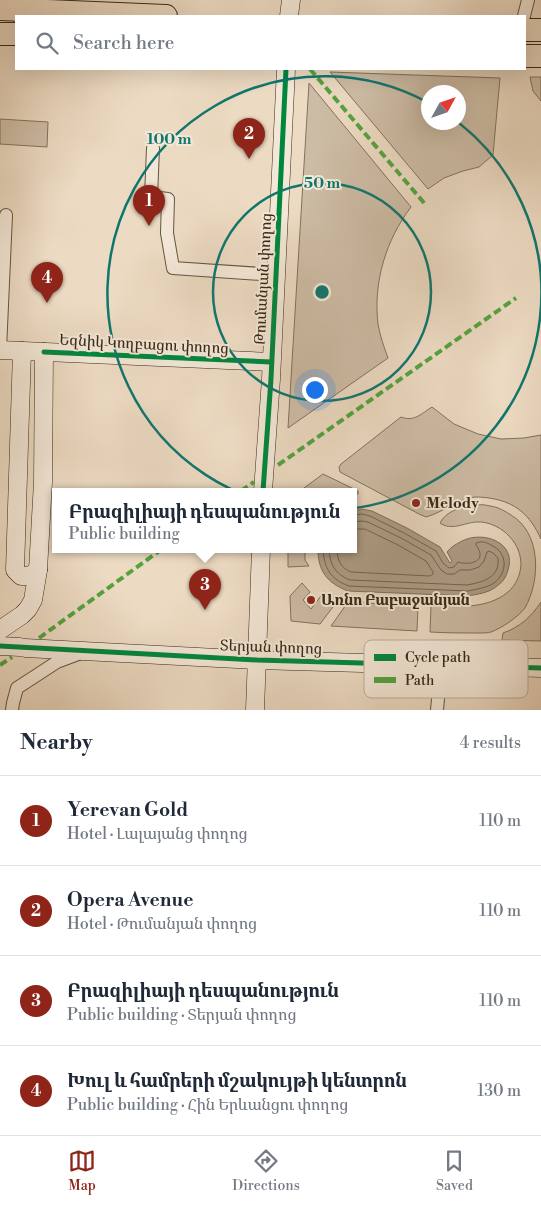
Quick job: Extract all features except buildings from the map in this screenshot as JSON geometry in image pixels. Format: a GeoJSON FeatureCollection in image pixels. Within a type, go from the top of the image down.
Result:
{"type":"FeatureCollection","features":[{"type":"Feature","properties":{"kind":"highway"},"geometry":{"type":"LineString","coordinates":[[0,9],[53,6],[155,15]]}},
{"type":"Feature","properties":{"kind":"highway"},"geometry":{"type":"LineString","coordinates":[[526,30],[541,30]]}},
{"type":"Feature","properties":{"kind":"highway"},"geometry":{"type":"LineString","coordinates":[[0,34],[15,34]]}},
{"type":"Feature","properties":{"kind":"highway"},"geometry":{"type":"LineString","coordinates":[[526,56],[541,56]]}},
{"type":"Feature","properties":{"kind":"street"},"geometry":{"type":"LineString","coordinates":[[289,15],[291,0]]}},
{"type":"Feature","properties":{"kind":"street"},"geometry":{"type":"LineString","coordinates":[[524,15],[528,0]]}},
{"type":"Feature","properties":{"kind":"street","name":"Թումանյան փողոց"},"geometry":{"type":"LineString","coordinates":[[263,488],[272,362],[286,70]]}},
{"type":"Feature","properties":{"kind":"street"},"geometry":{"type":"LineString","coordinates":[[153,148],[151,197],[168,199],[167,233],[173,268],[276,275]]}},
{"type":"Feature","properties":{"kind":"street"},"geometry":{"type":"LineString","coordinates":[[0,350],[6,215]]}},
{"type":"Feature","properties":{"kind":"street","name":"Եզնիկ Կողբացու փողոց"},"geometry":{"type":"LineString","coordinates":[[0,350],[272,362]]}},
{"type":"Feature","properties":{"kind":"street"},"geometry":{"type":"LineString","coordinates":[[22,351],[15,570],[21,576],[30,576],[38,570]]}},
{"type":"Feature","properties":{"kind":"street"},"geometry":{"type":"LineString","coordinates":[[0,630],[28,609],[32,600],[38,570],[42,482],[44,352]]}},
{"type":"Feature","properties":{"kind":"street"},"geometry":{"type":"LineString","coordinates":[[255,710],[261,553]]}},
{"type":"Feature","properties":{"kind":"street","name":"Տերյան փողոց"},"geometry":{"type":"LineString","coordinates":[[0,646],[258,660],[364,663]]}},
{"type":"Feature","properties":{"kind":"street"},"geometry":{"type":"LineString","coordinates":[[12,710],[18,688],[57,662],[86,651]]}},
{"type":"Feature","properties":{"kind":"street","name":"Տերյան փողոց"},"geometry":{"type":"LineString","coordinates":[[528,668],[541,668]]}},
{"type":"Feature","properties":{"kind":"shaded area"},"geometry":{"type":"Polygon","coordinates":[[[330,72],[500,78],[493,155],[479,167],[444,178],[428,189],[330,72]]]}},
{"type":"Feature","properties":{"kind":"shaded area"},"geometry":{"type":"Polygon","coordinates":[[[530,77],[541,77],[541,101],[533,91],[530,77]]]}},
{"type":"Feature","properties":{"kind":"shaded area"},"geometry":{"type":"Polygon","coordinates":[[[309,83],[411,207],[388,247],[380,277],[377,308],[378,324],[388,358],[288,428],[309,83]]]}},
{"type":"Feature","properties":{"kind":"shaded area"},"geometry":{"type":"Polygon","coordinates":[[[0,119],[48,122],[47,147],[0,144],[0,119]]]}},
{"type":"Feature","properties":{"kind":"shaded area"},"geometry":{"type":"Polygon","coordinates":[[[432,407],[454,424],[478,434],[501,439],[541,435],[541,539],[532,523],[521,511],[499,500],[471,497],[426,517],[340,472],[339,467],[341,464],[401,417],[414,418],[432,407]]]}},
{"type":"Feature","properties":{"kind":"shaded area"},"geometry":{"type":"Polygon","coordinates":[[[323,474],[352,488],[304,488],[323,474]]]}},
{"type":"Feature","properties":{"kind":"shaded area"},"geometry":{"type":"Polygon","coordinates":[[[471,505],[496,507],[521,523],[533,545],[536,571],[534,584],[525,608],[505,625],[491,632],[430,632],[431,606],[471,606],[490,602],[508,592],[519,577],[521,561],[517,546],[503,531],[495,526],[481,522],[453,526],[440,523],[450,513],[471,505]]]}},
{"type":"Feature","properties":{"kind":"shaded area"},"geometry":{"type":"Polygon","coordinates":[[[288,553],[305,553],[305,560],[309,566],[288,567],[288,553]]]}},
{"type":"Feature","properties":{"kind":"shaded area"},"geometry":{"type":"Polygon","coordinates":[[[302,583],[310,592],[303,600],[311,609],[324,592],[339,599],[320,624],[291,621],[290,596],[302,583]]]}},
{"type":"Feature","properties":{"kind":"shaded area"},"geometry":{"type":"Polygon","coordinates":[[[348,602],[418,606],[417,631],[331,626],[348,602]]]}},
{"type":"Feature","properties":{"kind":"shaded area"},"geometry":{"type":"Polygon","coordinates":[[[541,602],[541,641],[502,640],[503,633],[525,621],[541,602]]]}},
{"type":"Feature","properties":{"kind":"water"},"geometry":{"type":"Polygon","coordinates":[[[357,510],[372,511],[407,528],[440,547],[450,563],[452,561],[447,552],[462,541],[480,537],[497,541],[508,553],[510,561],[506,575],[501,583],[494,588],[483,593],[468,596],[348,591],[341,588],[325,575],[318,553],[357,553],[357,510]]]}},
{"type":"Feature","properties":{"kind":"marked path"},"geometry":{"type":"LineString","coordinates":[[311,70],[425,204]]}},
{"type":"Feature","properties":{"kind":"marked path"},"geometry":{"type":"LineString","coordinates":[[278,465],[516,298]]}},
{"type":"Feature","properties":{"kind":"marked path"},"geometry":{"type":"LineString","coordinates":[[245,488],[254,482]]}},
{"type":"Feature","properties":{"kind":"marked path"},"geometry":{"type":"LineString","coordinates":[[39,638],[156,553]]}},
{"type":"Feature","properties":{"kind":"marked path"},"geometry":{"type":"LineString","coordinates":[[0,665],[12,657]]}},
{"type":"Feature","properties":{"kind":"cycle path"},"geometry":{"type":"LineString","coordinates":[[263,488],[271,379],[286,70]]}},
{"type":"Feature","properties":{"kind":"cycle path"},"geometry":{"type":"LineString","coordinates":[[44,352],[271,362]]}},
{"type":"Feature","properties":{"kind":"cycle path"},"geometry":{"type":"LineString","coordinates":[[0,646],[257,660],[364,663]]}},
{"type":"Feature","properties":{"kind":"cycle path"},"geometry":{"type":"LineString","coordinates":[[528,668],[541,668]]}},
{"type":"Feature","properties":{"kind":"place","name":"Opera Avenue"},"geometry":{"type":"Point","coordinates":[249,159]}},
{"type":"Feature","properties":{"kind":"place","name":"Yerevan Gold"},"geometry":{"type":"Point","coordinates":[149,226]}},
{"type":"Feature","properties":{"kind":"place","name":"Խուլ և համրերի մշակույթի կենտրոն"},"geometry":{"type":"Point","coordinates":[47,303]}},
{"type":"Feature","properties":{"kind":"place","name":"Melody"},"geometry":{"type":"Point","coordinates":[416,503]}},
{"type":"Feature","properties":{"kind":"place","name":"Առնո Բաբաջանյան"},"geometry":{"type":"Point","coordinates":[311,600]}},
{"type":"Feature","properties":{"kind":"place","name":"Բրազիլիայի դեսպանություն"},"geometry":{"type":"Point","coordinates":[205,610]}}]}
